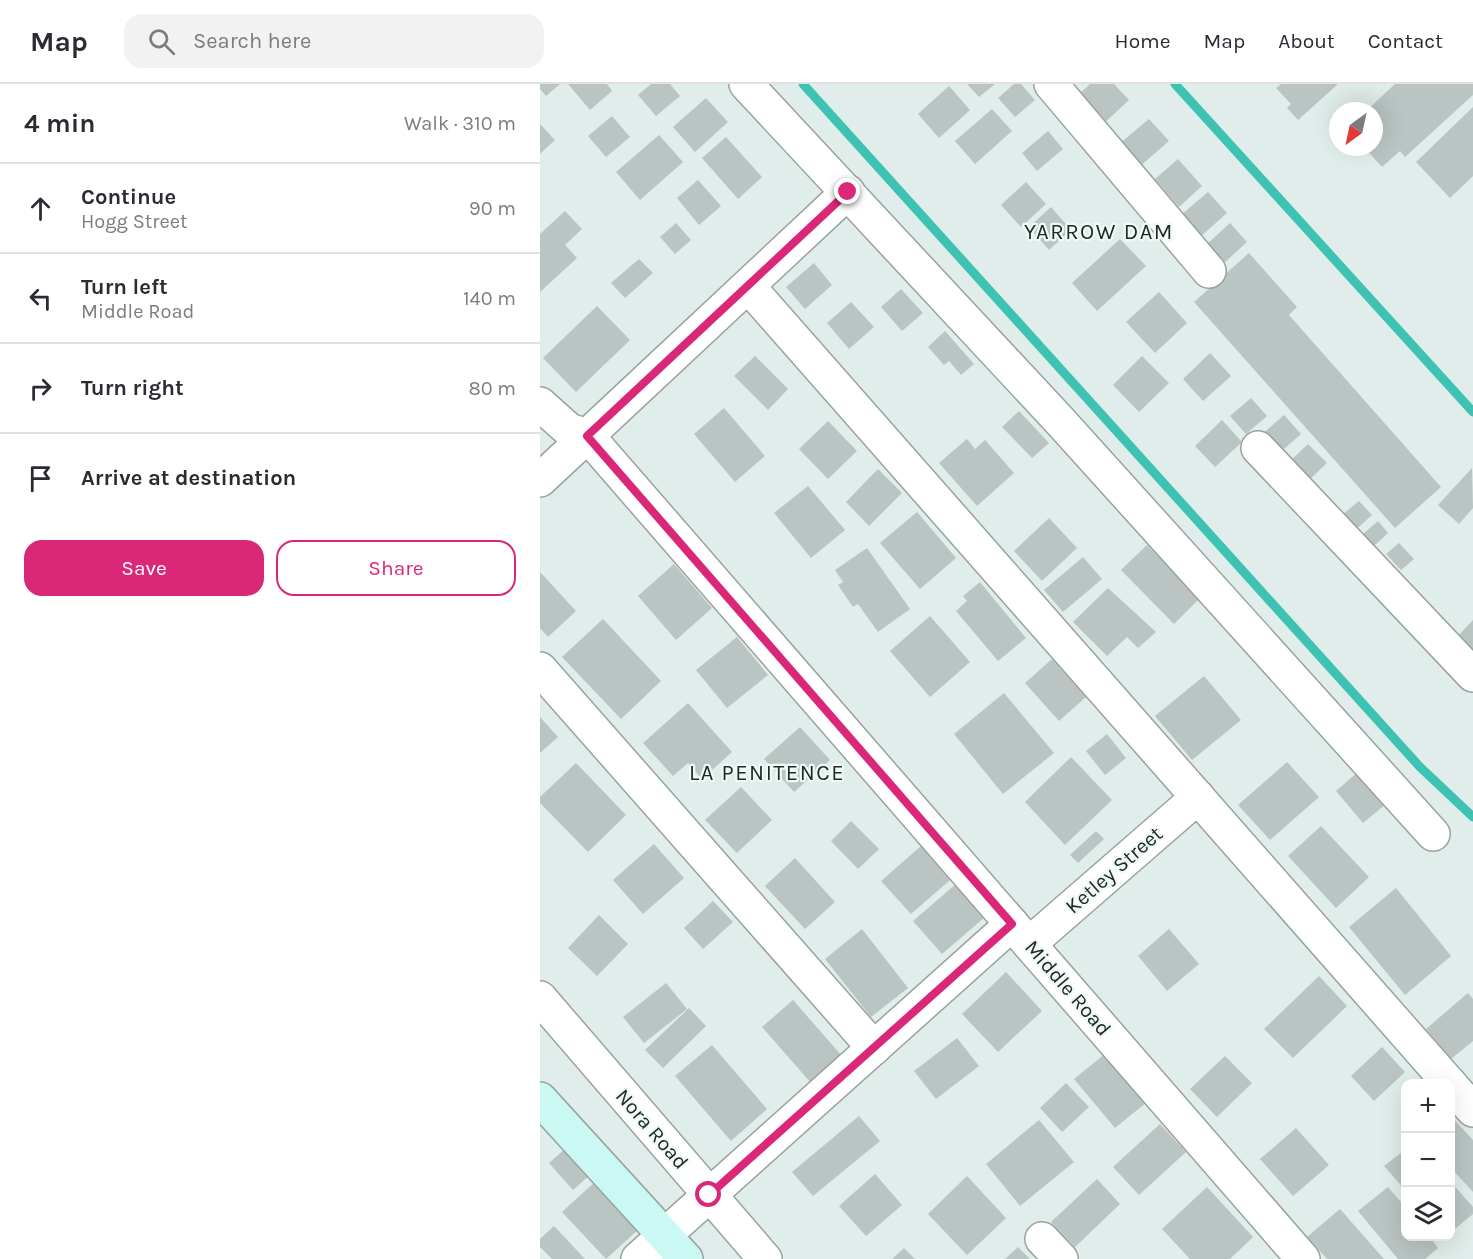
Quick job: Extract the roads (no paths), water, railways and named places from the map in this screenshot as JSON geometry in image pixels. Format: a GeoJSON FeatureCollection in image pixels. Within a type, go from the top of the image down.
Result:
{"type":"FeatureCollection","features":[{"type":"Feature","properties":{"kind":"street"},"geometry":{"type":"LineString","coordinates":[[746,84],[1217,593],[1433,834]]}},
{"type":"Feature","properties":{"kind":"street"},"geometry":{"type":"LineString","coordinates":[[1051,84],[1209,271]]}},
{"type":"Feature","properties":{"kind":"street"},"geometry":{"type":"LineString","coordinates":[[540,480],[848,192]]}},
{"type":"Feature","properties":{"kind":"street"},"geometry":{"type":"LineString","coordinates":[[748,286],[1446,1079]]}},
{"type":"Feature","properties":{"kind":"street","name":"Middle Road"},"geometry":{"type":"LineString","coordinates":[[540,404],[569,430],[587,436],[1304,1259]]}},
{"type":"Feature","properties":{"kind":"street"},"geometry":{"type":"LineString","coordinates":[[1258,448],[1473,675]]}},
{"type":"Feature","properties":{"kind":"street"},"geometry":{"type":"LineString","coordinates":[[540,669],[874,1047]]}},
{"type":"Feature","properties":{"kind":"street","name":"Ketley Street"},"geometry":{"type":"LineString","coordinates":[[639,1259],[874,1047],[1198,797]]}},
{"type":"Feature","properties":{"kind":"street","name":"Nora Road"},"geometry":{"type":"LineString","coordinates":[[540,998],[765,1259]]}},
{"type":"Feature","properties":{"kind":"street"},"geometry":{"type":"LineString","coordinates":[[1455,1090],[1473,1110]]}},
{"type":"Feature","properties":{"kind":"street"},"geometry":{"type":"LineString","coordinates":[[540,1099],[686,1259]]}},
{"type":"Feature","properties":{"kind":"waterway"},"geometry":{"type":"LineString","coordinates":[[803,84],[1420,767],[1473,817]]}},
{"type":"Feature","properties":{"kind":"waterway"},"geometry":{"type":"LineString","coordinates":[[1175,84],[1473,412]]}},
{"type":"Feature","properties":{"kind":"district","name":"YARROW DAM"},"geometry":{"type":"Point","coordinates":[1099,232]}},
{"type":"Feature","properties":{"kind":"district","name":"LA PENITENCE"},"geometry":{"type":"Point","coordinates":[767,773]}}]}
